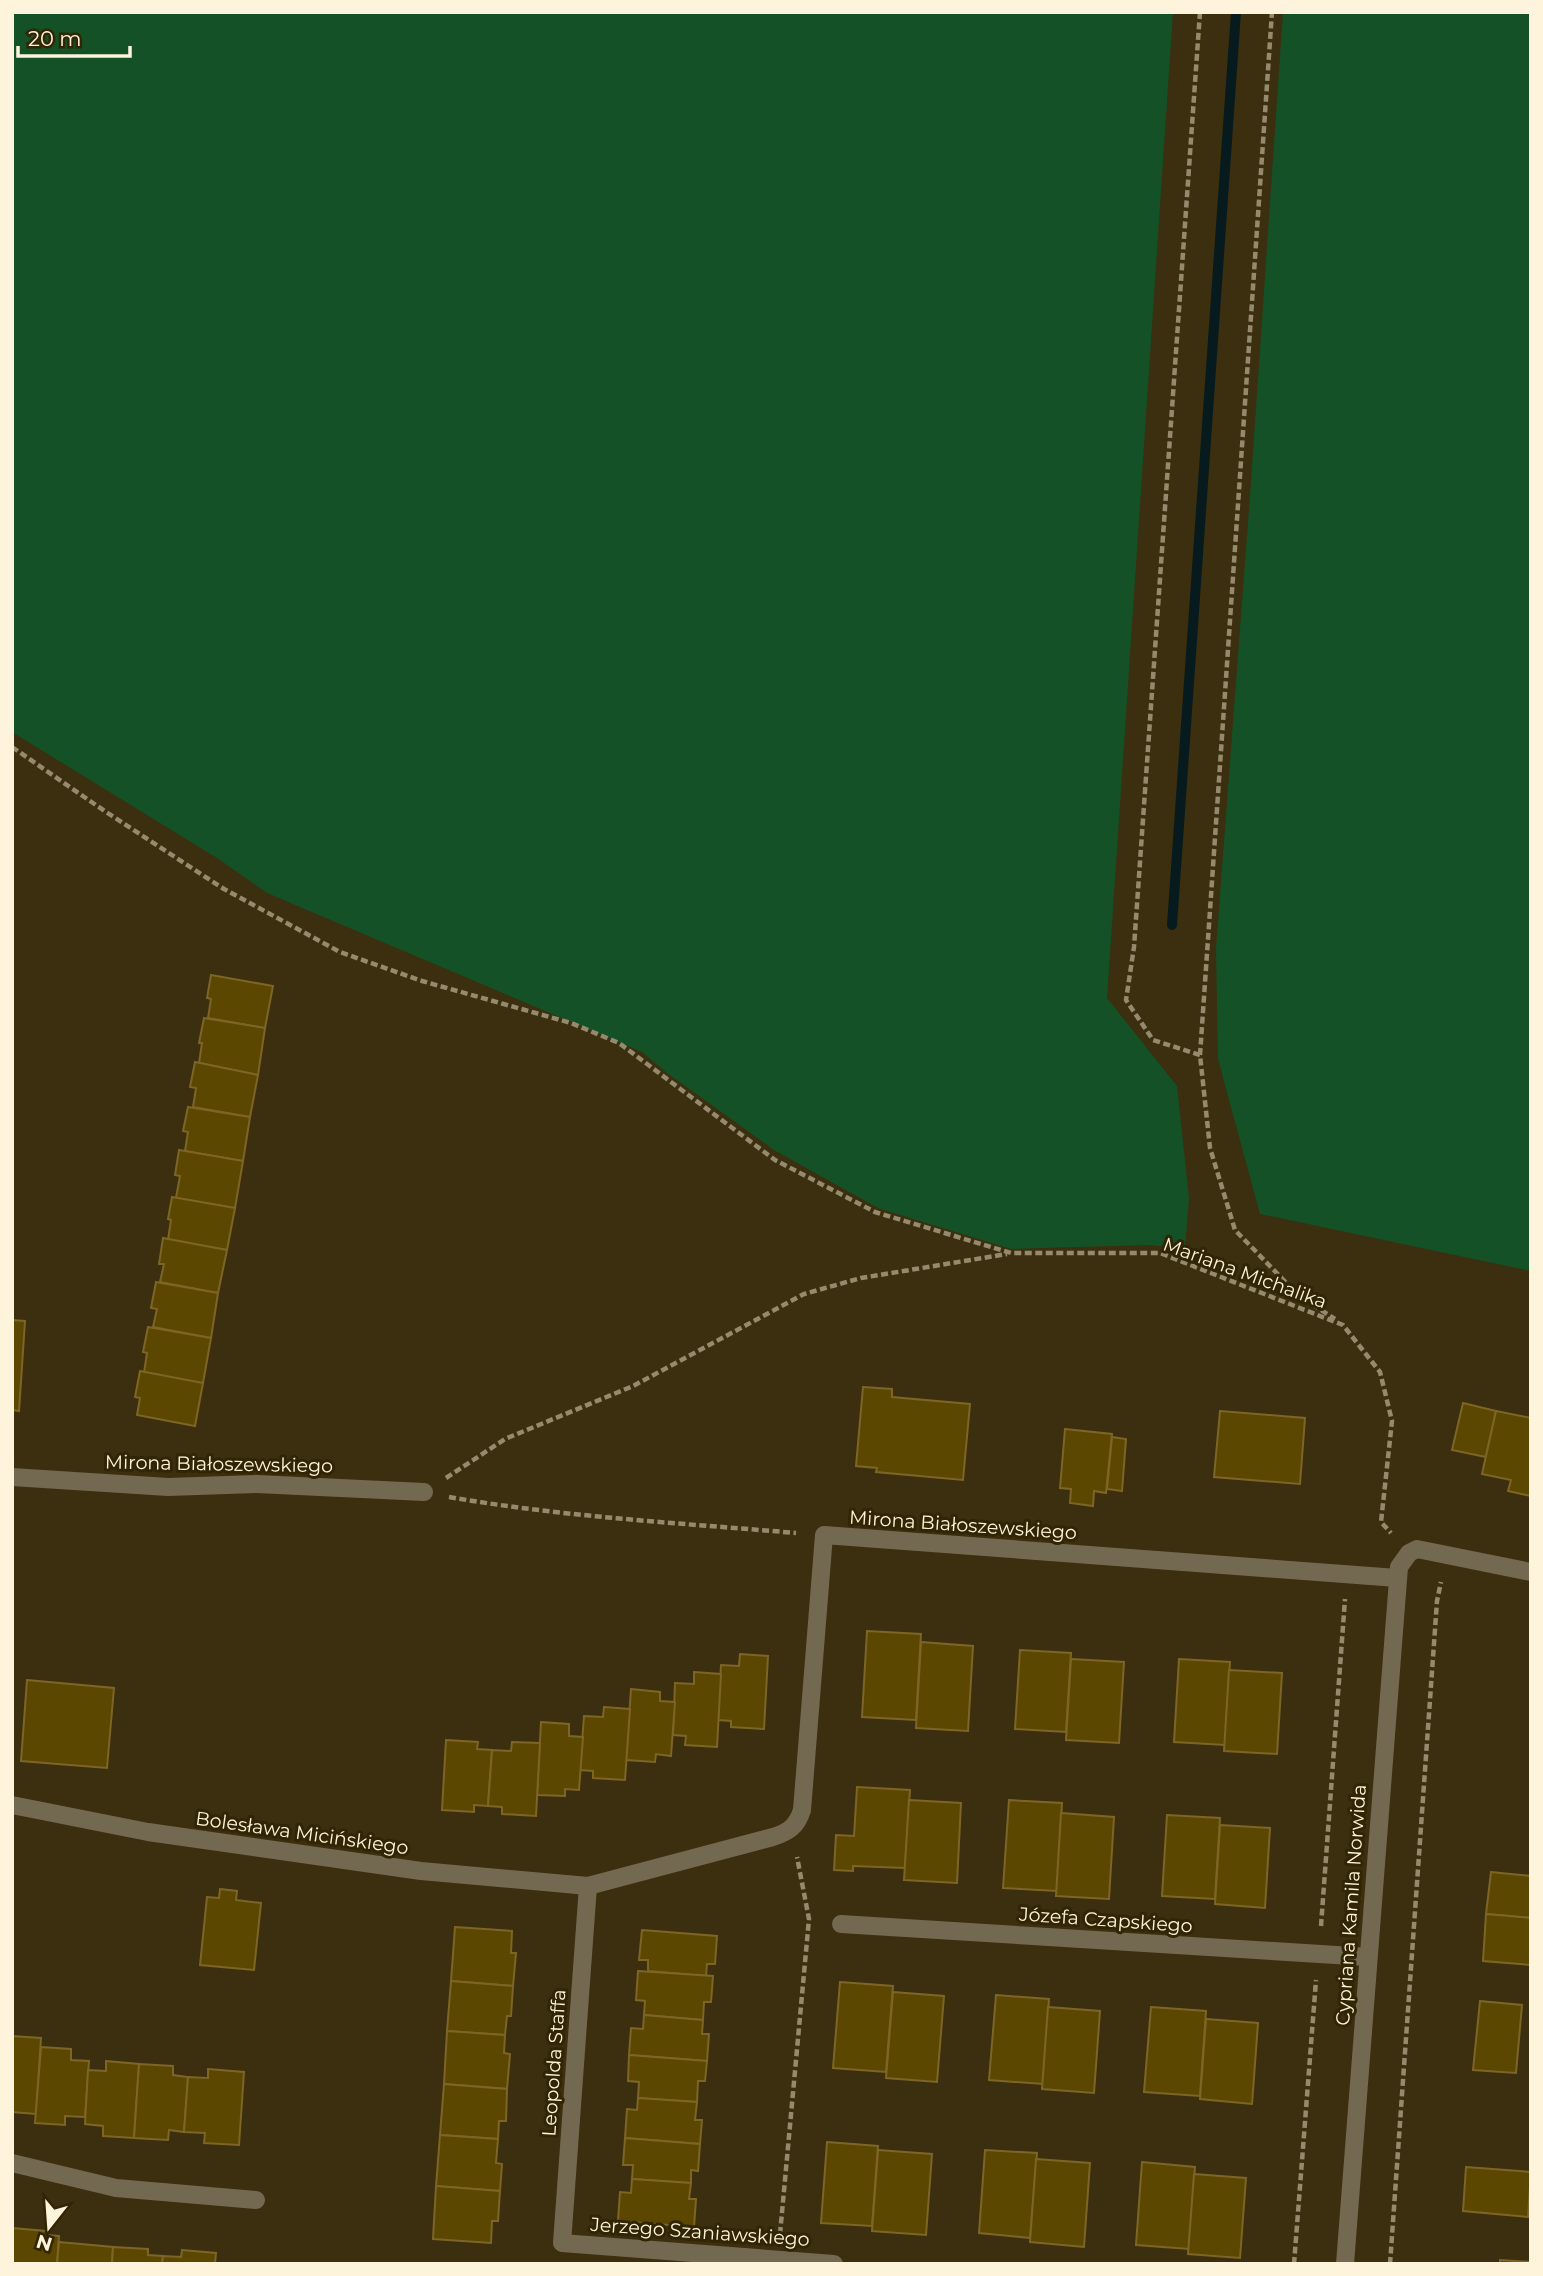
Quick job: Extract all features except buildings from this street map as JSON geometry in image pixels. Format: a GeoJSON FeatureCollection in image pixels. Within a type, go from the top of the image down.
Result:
{"type":"FeatureCollection","features":[{"type":"Feature","properties":{"kind":"street","name":"Mirona Białoszewskiego"},"geometry":{"type":"LineString","coordinates":[[12,1477],[168,1487],[257,1484],[424,1492]]}},
{"type":"Feature","properties":{"kind":"street","name":"Mirona Białoszewskiego"},"geometry":{"type":"LineString","coordinates":[[792,1829],[802,1810],[824,1535],[1397,1578]]}},
{"type":"Feature","properties":{"kind":"street"},"geometry":{"type":"LineString","coordinates":[[1409,1553],[1418,1549],[1430,1550],[1531,1572]]}},
{"type":"Feature","properties":{"kind":"street","name":"Cypriana Kamila Norwida"},"geometry":{"type":"LineString","coordinates":[[1345,2264],[1397,1578],[1399,1566],[1409,1553]]}},
{"type":"Feature","properties":{"kind":"street","name":"Bolesława Micińskiego"},"geometry":{"type":"LineString","coordinates":[[12,1805],[148,1832],[421,1871],[588,1886]]}},
{"type":"Feature","properties":{"kind":"street"},"geometry":{"type":"LineString","coordinates":[[588,1886],[773,1837],[792,1829]]}},
{"type":"Feature","properties":{"kind":"street","name":"Leopolda Staffa"},"geometry":{"type":"LineString","coordinates":[[562,2243],[588,1886]]}},
{"type":"Feature","properties":{"kind":"street","name":"Józefa Czapskiego"},"geometry":{"type":"LineString","coordinates":[[841,1924],[1368,1957]]}},
{"type":"Feature","properties":{"kind":"street"},"geometry":{"type":"LineString","coordinates":[[12,2163],[116,2188],[256,2200]]}},
{"type":"Feature","properties":{"kind":"street","name":"Jerzego Szaniawskiego"},"geometry":{"type":"LineString","coordinates":[[562,2243],[745,2261],[778,2260],[834,2264]]}},
{"type":"Feature","properties":{"kind":"path"},"geometry":{"type":"LineString","coordinates":[[1200,12],[1135,933],[1126,1000],[1153,1040],[1200,1055]]}},
{"type":"Feature","properties":{"kind":"path"},"geometry":{"type":"LineString","coordinates":[[1272,12],[1200,1055],[1210,1148],[1235,1230],[1298,1295],[1343,1325]]}},
{"type":"Feature","properties":{"kind":"path","name":"Mariana Michalika"},"geometry":{"type":"LineString","coordinates":[[12,747],[224,889],[340,952],[422,981],[571,1023],[619,1043],[775,1160],[875,1212],[1011,1253],[1160,1253],[1343,1325],[1380,1372],[1392,1421],[1381,1522],[1409,1553]]}},
{"type":"Feature","properties":{"kind":"path"},"geometry":{"type":"LineString","coordinates":[[424,1492],[505,1439],[633,1386],[804,1294],[861,1278],[1011,1253]]}},
{"type":"Feature","properties":{"kind":"path"},"geometry":{"type":"LineString","coordinates":[[424,1492],[573,1514],[824,1535]]}},
{"type":"Feature","properties":{"kind":"path"},"geometry":{"type":"LineString","coordinates":[[1294,2264],[1347,1574]]}},
{"type":"Feature","properties":{"kind":"path"},"geometry":{"type":"LineString","coordinates":[[1390,2264],[1437,1601],[1441,1580]]}},
{"type":"Feature","properties":{"kind":"path"},"geometry":{"type":"LineString","coordinates":[[778,2260],[809,1919],[792,1829]]}},
{"type":"Feature","properties":{"kind":"green space"},"geometry":{"type":"Polygon","coordinates":[[[12,12],[1173,12],[1107,998],[1177,1086],[1189,1198],[1185,1248],[1149,1245],[1011,1249],[878,1208],[774,1150],[642,1052],[267,893],[217,858],[12,732],[12,12]]]}},
{"type":"Feature","properties":{"kind":"green space"},"geometry":{"type":"Polygon","coordinates":[[[1283,12],[1531,12],[1531,1271],[1260,1214],[1218,1059],[1216,948],[1283,12]]]}},
{"type":"Feature","properties":{"kind":"waterway"},"geometry":{"type":"LineString","coordinates":[[1172,925],[1236,12]]}}]}
